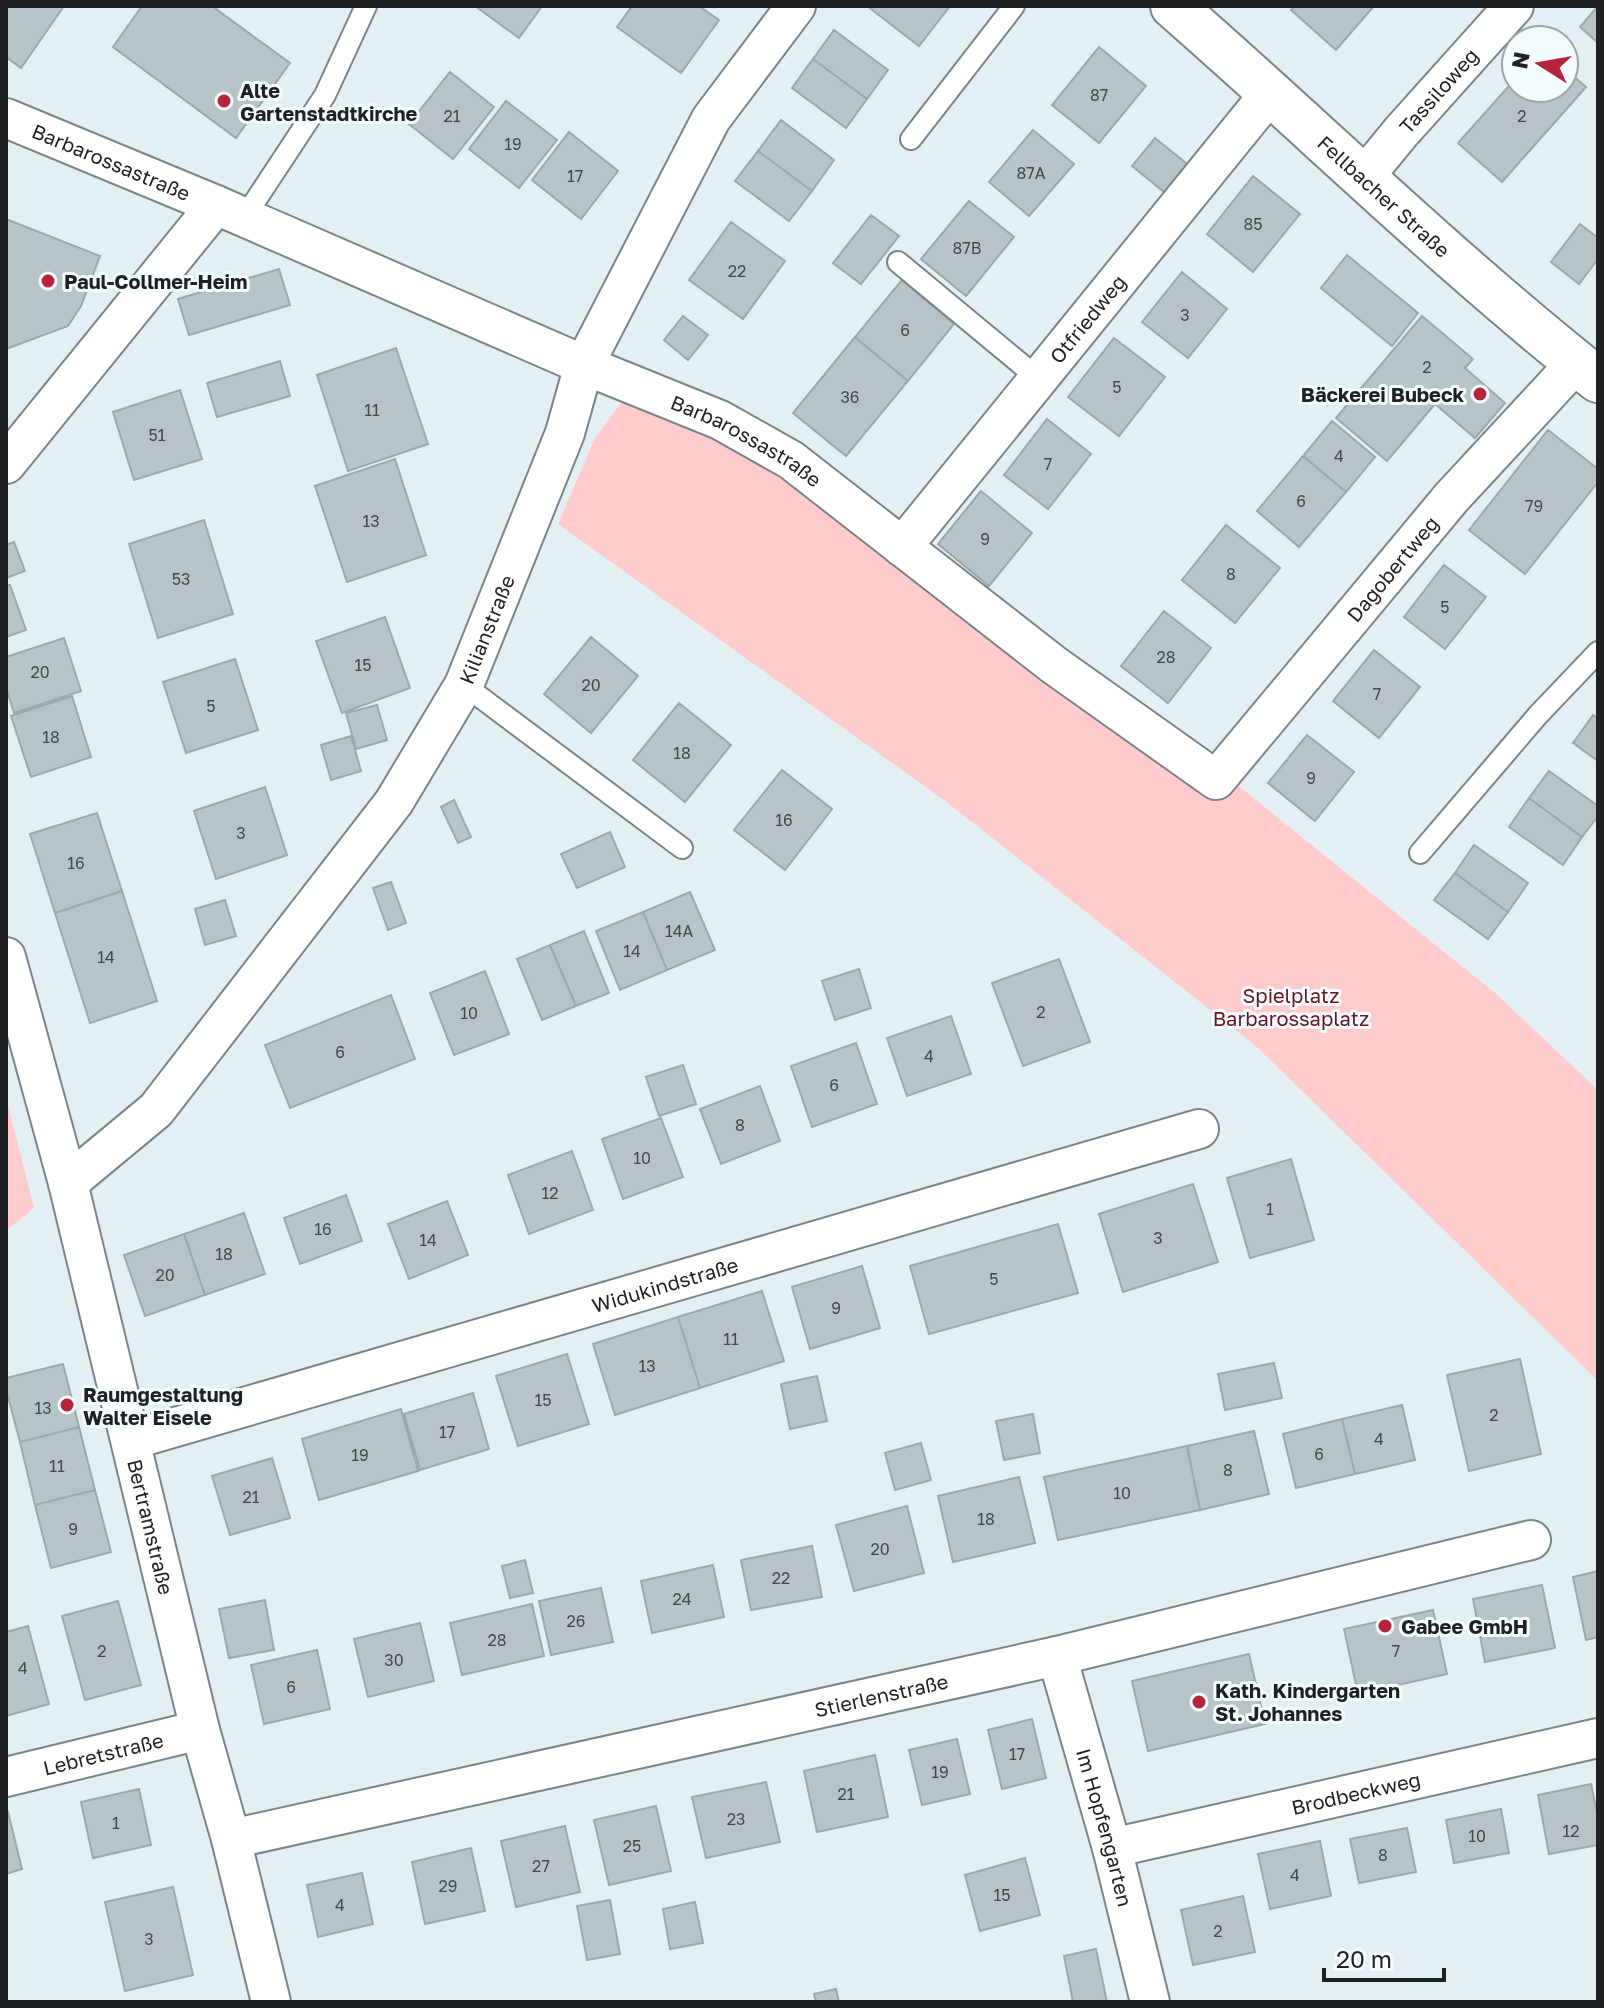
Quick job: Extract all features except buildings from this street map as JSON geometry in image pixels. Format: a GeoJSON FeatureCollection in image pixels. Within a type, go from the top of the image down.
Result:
{"type":"FeatureCollection","features":[{"type":"Feature","properties":{"kind":"street","name":"Kilianstraße"},"geometry":{"type":"LineString","coordinates":[[68,1183],[156,1110],[394,802],[464,685],[565,433],[584,365],[711,119],[796,6]]}},
{"type":"Feature","properties":{"kind":"street","name":"Fellbacher Straße"},"geometry":{"type":"LineString","coordinates":[[1173,6],[1480,281],[1587,372]]}},
{"type":"Feature","properties":{"kind":"street","name":"Tassiloweg"},"geometry":{"type":"LineString","coordinates":[[1364,177],[1514,6]]}},
{"type":"Feature","properties":{"kind":"street","name":"Otfriedweg"},"geometry":{"type":"LineString","coordinates":[[902,547],[1271,92]]}},
{"type":"Feature","properties":{"kind":"street","name":"Barbarossastraße"},"geometry":{"type":"LineString","coordinates":[[6,118],[720,420],[791,460],[1054,665],[1216,780]]}},
{"type":"Feature","properties":{"kind":"street","name":"Barbarossastraße"},"geometry":{"type":"LineString","coordinates":[[6,464],[230,211]]}},
{"type":"Feature","properties":{"kind":"street","name":"Dagobertweg"},"geometry":{"type":"LineString","coordinates":[[1216,780],[1451,498],[1587,372]]}},
{"type":"Feature","properties":{"kind":"street","name":"Bertramstraße"},"geometry":{"type":"LineString","coordinates":[[6,957],[68,1183],[200,1730],[231,1839],[271,2002]]}},
{"type":"Feature","properties":{"kind":"street","name":"Widukindstraße"},"geometry":{"type":"LineString","coordinates":[[131,1440],[1199,1129]]}},
{"type":"Feature","properties":{"kind":"street","name":"Stierlenstraße"},"geometry":{"type":"LineString","coordinates":[[231,1839],[1057,1656],[1531,1540]]}},
{"type":"Feature","properties":{"kind":"street","name":"Im Hopfengarten"},"geometry":{"type":"LineString","coordinates":[[1057,1656],[1112,1848],[1150,2002]]}},
{"type":"Feature","properties":{"kind":"street","name":"Lebretstraße"},"geometry":{"type":"LineString","coordinates":[[6,1777],[200,1730]]}},
{"type":"Feature","properties":{"kind":"street","name":"Brodbeckweg"},"geometry":{"type":"LineString","coordinates":[[1112,1848],[1598,1738]]}},
{"type":"Feature","properties":{"kind":"lane"},"geometry":{"type":"LineString","coordinates":[[230,211],[325,95],[366,6]]}},
{"type":"Feature","properties":{"kind":"lane"},"geometry":{"type":"LineString","coordinates":[[911,139],[1014,6]]}},
{"type":"Feature","properties":{"kind":"lane"},"geometry":{"type":"LineString","coordinates":[[898,262],[1039,379]]}},
{"type":"Feature","properties":{"kind":"lane"},"geometry":{"type":"LineString","coordinates":[[1420,853],[1538,715],[1598,652]]}},
{"type":"Feature","properties":{"kind":"lane"},"geometry":{"type":"LineString","coordinates":[[464,685],[682,848]]}},
{"type":"Feature","properties":{"kind":"green space","name":"Spielplatz Barbarossaplatz"},"geometry":{"type":"Polygon","coordinates":[[[624,399],[720,420],[1215,767],[1495,993],[1598,1090],[1598,1381],[1256,1046],[944,800],[558,524],[595,438],[624,399]]]}},
{"type":"Feature","properties":{"kind":"green space"},"geometry":{"type":"Polygon","coordinates":[[[6,1097],[34,1208],[6,1231],[6,1097]]]}},
{"type":"Feature","properties":{"kind":"place","name":"Alte Gartenstadtkirche"},"geometry":{"type":"Point","coordinates":[224,101]}},
{"type":"Feature","properties":{"kind":"place","name":"Paul-Collmer-Heim"},"geometry":{"type":"Point","coordinates":[48,281]}},
{"type":"Feature","properties":{"kind":"place","name":"Bäckerei Bubeck"},"geometry":{"type":"Point","coordinates":[1480,394]}},
{"type":"Feature","properties":{"kind":"place","name":"Raumgestaltung Walter Eisele"},"geometry":{"type":"Point","coordinates":[67,1405]}},
{"type":"Feature","properties":{"kind":"place","name":"Gabee GmbH"},"geometry":{"type":"Point","coordinates":[1385,1626]}},
{"type":"Feature","properties":{"kind":"place","name":"Kath. Kindergarten St. Johannes"},"geometry":{"type":"Point","coordinates":[1199,1702]}}]}
